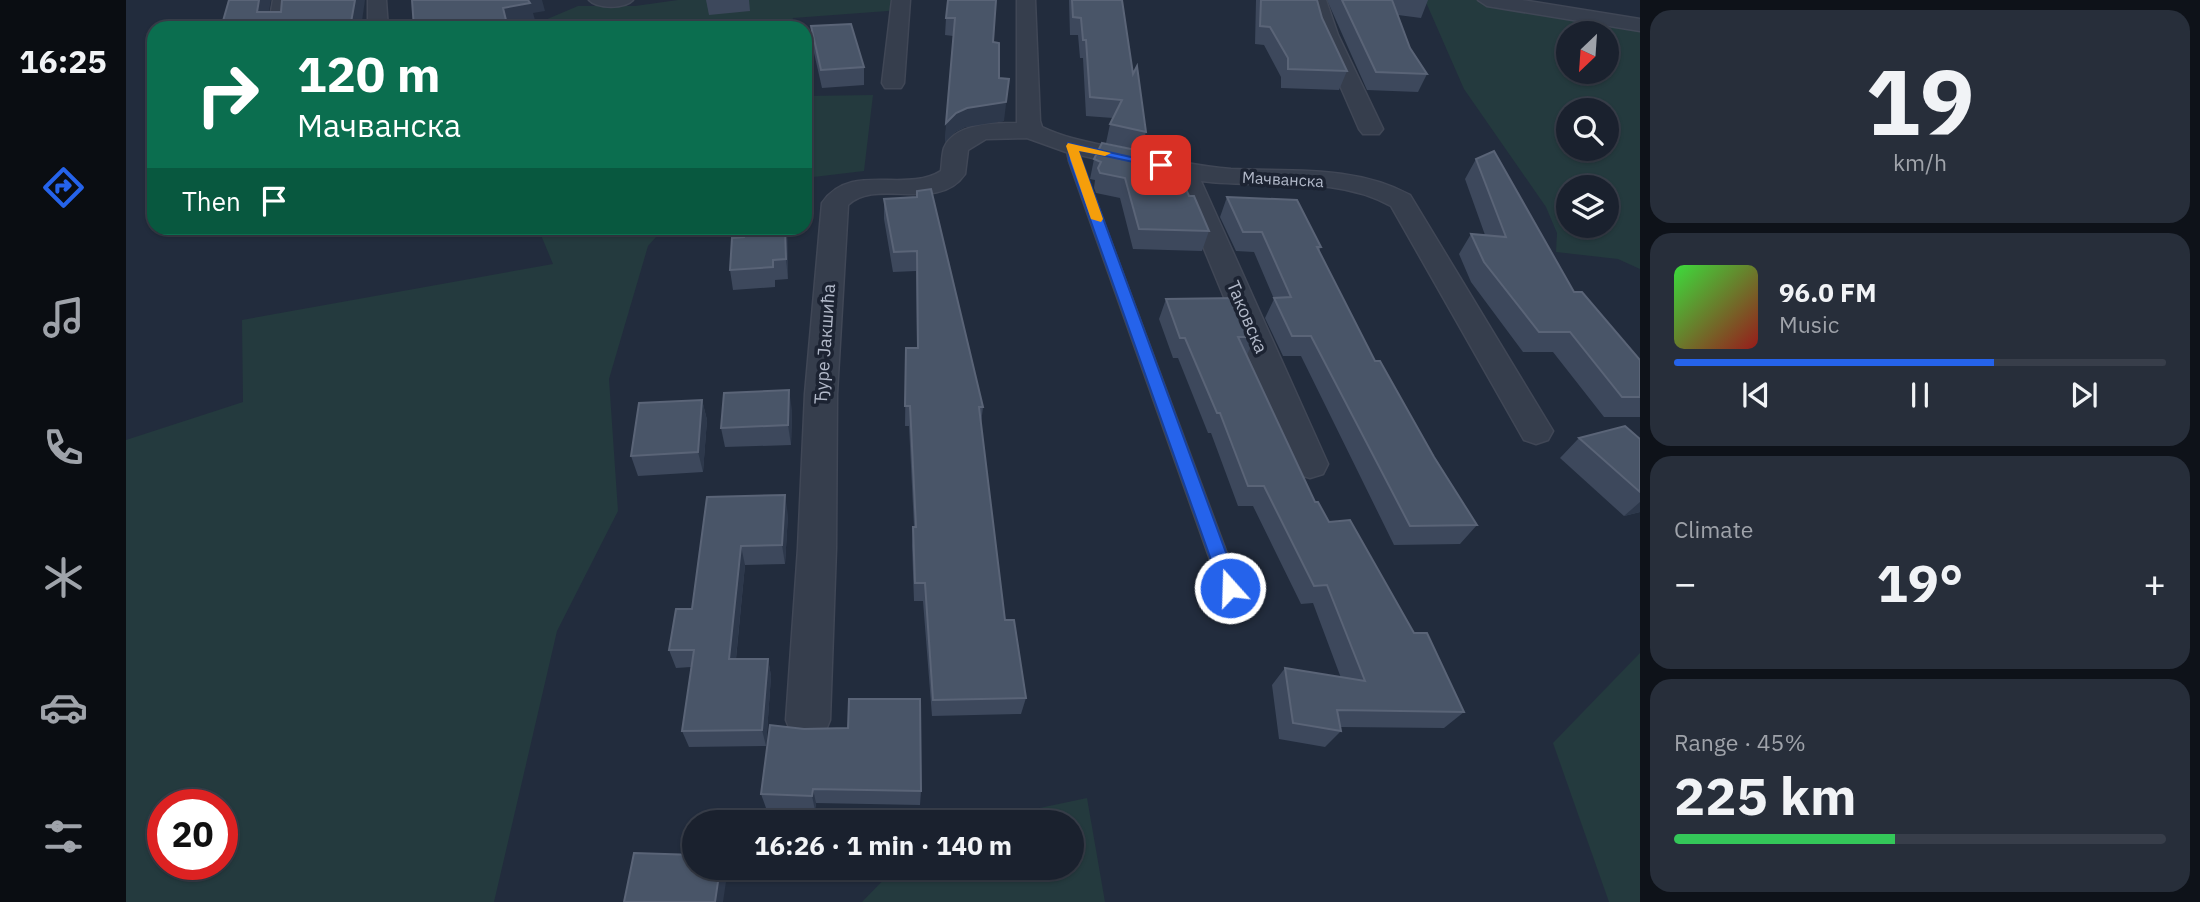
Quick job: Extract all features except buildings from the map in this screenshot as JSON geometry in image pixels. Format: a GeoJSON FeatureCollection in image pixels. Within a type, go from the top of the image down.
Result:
{"type":"FeatureCollection","features":[{"type":"Feature","properties":{"kind":"street"},"geometry":{"type":"LineString","coordinates":[[279,21],[282,0]]}},
{"type":"Feature","properties":{"kind":"street"},"geometry":{"type":"LineString","coordinates":[[377,0],[378,21]]}},
{"type":"Feature","properties":{"kind":"street"},"geometry":{"type":"LineString","coordinates":[[598,0],[624,0]]}},
{"type":"Feature","properties":{"kind":"street"},"geometry":{"type":"LineString","coordinates":[[892,83],[901,0]]}},
{"type":"Feature","properties":{"kind":"street"},"geometry":{"type":"LineString","coordinates":[[1026,0],[1028,121],[1032,131]]}},
{"type":"Feature","properties":{"kind":"street"},"geometry":{"type":"LineString","coordinates":[[1317,0],[1328,35],[1371,130]]}},
{"type":"Feature","properties":{"kind":"street"},"geometry":{"type":"LineString","coordinates":[[1487,0],[1640,25]]}},
{"type":"Feature","properties":{"kind":"street","name":"Ђуре Јакшића"},"geometry":{"type":"LineString","coordinates":[[808,720],[817,548],[821,394],[835,203],[840,195],[864,187],[935,186],[953,174],[956,148],[967,137],[988,131],[1032,131]]}},
{"type":"Feature","properties":{"kind":"street","name":"Мачванска"},"geometry":{"type":"LineString","coordinates":[[1032,131],[1072,146],[1184,170],[1226,176],[1357,184],[1392,195],[1401,201],[1536,431]]}},
{"type":"Feature","properties":{"kind":"street","name":"Таковска"},"geometry":{"type":"LineString","coordinates":[[1184,170],[1310,464]]}},
{"type":"Feature","properties":{"kind":"lane"},"geometry":{"type":"LineString","coordinates":[[1072,146],[1239,613]]}},
{"type":"Feature","properties":{"kind":"green space"},"geometry":{"type":"Polygon","coordinates":[[[678,0],[898,0],[901,10],[793,18],[792,21],[545,20],[578,6],[635,6],[678,0]]]}},
{"type":"Feature","properties":{"kind":"green space"},"geometry":{"type":"Polygon","coordinates":[[[1425,0],[1487,0],[1616,21],[1556,21],[1556,84],[1619,84],[1619,22],[1640,25],[1640,269],[1618,259],[1556,252],[1557,238],[1619,238],[1619,175],[1556,175],[1556,231],[1546,207],[1464,89],[1425,0]]]}},
{"type":"Feature","properties":{"kind":"green space"},"geometry":{"type":"Polygon","coordinates":[[[873,95],[864,171],[812,177],[812,96],[873,95]]]}},
{"type":"Feature","properties":{"kind":"green space"},"geometry":{"type":"Polygon","coordinates":[[[541,235],[658,235],[648,246],[609,379],[618,511],[557,631],[494,902],[126,902],[126,440],[243,402],[242,320],[553,264],[541,235]]]}},
{"type":"Feature","properties":{"kind":"green space"},"geometry":{"type":"Polygon","coordinates":[[[1640,653],[1640,902],[1609,902],[1553,743],[1640,653]]]}},
{"type":"Feature","properties":{"kind":"green space"},"geometry":{"type":"Polygon","coordinates":[[[1087,798],[1105,902],[862,902],[883,880],[1084,880],[1084,810],[1030,810],[1087,798]]]}},
{"type":"Feature","properties":{"kind":"slow traffic"},"geometry":{"type":"LineString","coordinates":[[1097,219],[1072,146],[1105,153]]}},
{"type":"Feature","properties":{"kind":"route"},"geometry":{"type":"LineString","coordinates":[[1161,165],[1072,146],[1230,588]]}}]}
